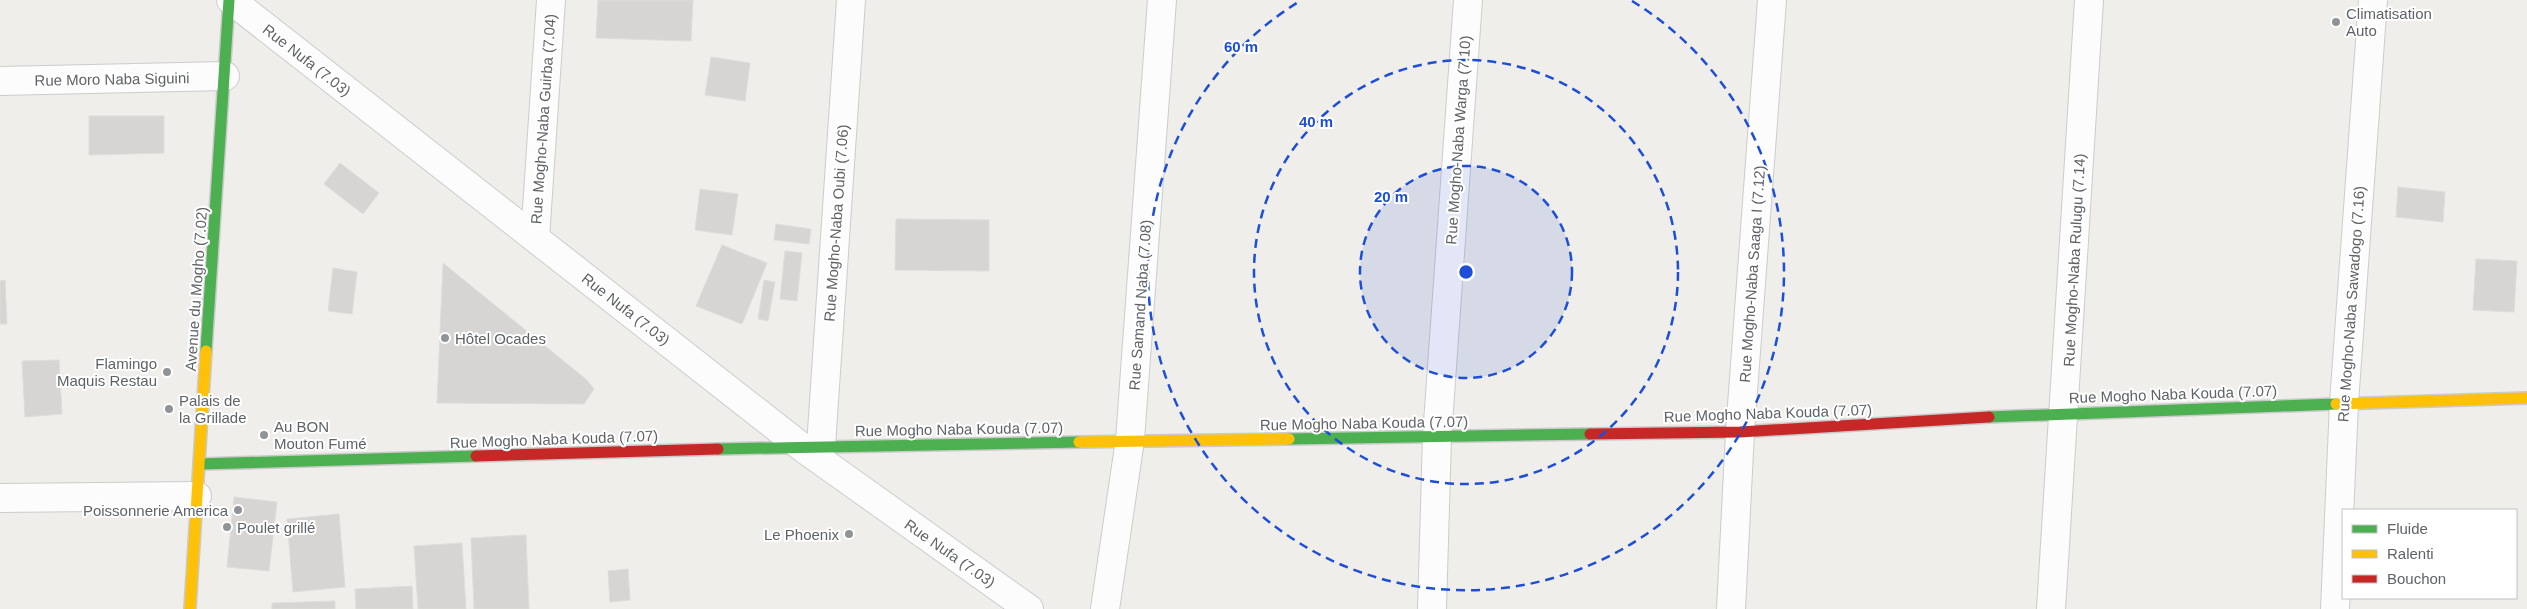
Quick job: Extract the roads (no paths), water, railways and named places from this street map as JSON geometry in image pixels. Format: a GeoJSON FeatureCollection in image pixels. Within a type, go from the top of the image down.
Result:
{"type":"FeatureCollection","features":[{"type":"Feature","properties":{"kind":"street","name":"Avenue du Mogho (7.02)"},"geometry":{"type":"LineString","coordinates":[[190,609],[230,0]]}},
{"type":"Feature","properties":{"kind":"street","name":"Rue Nufa (7.03)"},"geometry":{"type":"LineString","coordinates":[[230,0],[535,238],[1029,609]]}},
{"type":"Feature","properties":{"kind":"street","name":"Rue Mogho-Naba Guirba (7.04)"},"geometry":{"type":"LineString","coordinates":[[535,238],[551,0]]}},
{"type":"Feature","properties":{"kind":"street","name":"Rue Mogho-Naba Oubi (7.06)"},"geometry":{"type":"LineString","coordinates":[[812,447],[850,0]]}},
{"type":"Feature","properties":{"kind":"street","name":"Rue Samand Naba (7.08)"},"geometry":{"type":"LineString","coordinates":[[1105,609],[1130,440],[1162,0]]}},
{"type":"Feature","properties":{"kind":"street","name":"Rue Mogho-Naba Warga (7.10)"},"geometry":{"type":"LineString","coordinates":[[1432,609],[1437,437],[1468,0]]}},
{"type":"Feature","properties":{"kind":"street","name":"Rue Mogho-Naba Saaga I (7.12)"},"geometry":{"type":"LineString","coordinates":[[1730,609],[1740,432],[1772,0]]}},
{"type":"Feature","properties":{"kind":"street","name":"Rue Mogho-Naba Rulugu (7.14)"},"geometry":{"type":"LineString","coordinates":[[2051,609],[2090,0]]}},
{"type":"Feature","properties":{"kind":"street","name":"Rue Mogho-Naba Sawadogo (7.16)"},"geometry":{"type":"LineString","coordinates":[[2335,609],[2344,403],[2373,0]]}},
{"type":"Feature","properties":{"kind":"street","name":"Rue Moro Naba Siguini"},"geometry":{"type":"LineString","coordinates":[[0,81],[225,76]]}},
{"type":"Feature","properties":{"kind":"street","name":"Rue Mogho Naba Kouda (7.07)"},"geometry":{"type":"LineString","coordinates":[[200,464],[1130,440],[1740,432],[2064,413],[2527,398]]}},
{"type":"Feature","properties":{"kind":"street"},"geometry":{"type":"LineString","coordinates":[[0,498],[197,496]]}},
{"type":"Feature","properties":{"kind":"place","name":"Climatisation Auto"},"geometry":{"type":"Point","coordinates":[2336,22]}},
{"type":"Feature","properties":{"kind":"place","name":"Hôtel Ocades"},"geometry":{"type":"Point","coordinates":[445,338]}},
{"type":"Feature","properties":{"kind":"place","name":"Flamingo Maquis Restau"},"geometry":{"type":"Point","coordinates":[167,372]}},
{"type":"Feature","properties":{"kind":"place","name":"Palais de la Grillade"},"geometry":{"type":"Point","coordinates":[169,409]}},
{"type":"Feature","properties":{"kind":"place","name":"Au BON Mouton Fumé"},"geometry":{"type":"Point","coordinates":[264,435]}},
{"type":"Feature","properties":{"kind":"place","name":"Poissonnerie America"},"geometry":{"type":"Point","coordinates":[238,510]}},
{"type":"Feature","properties":{"kind":"place","name":"Poulet grillé"},"geometry":{"type":"Point","coordinates":[227,527]}},
{"type":"Feature","properties":{"kind":"place","name":"Le Phoenix"},"geometry":{"type":"Point","coordinates":[849,534]}}]}
